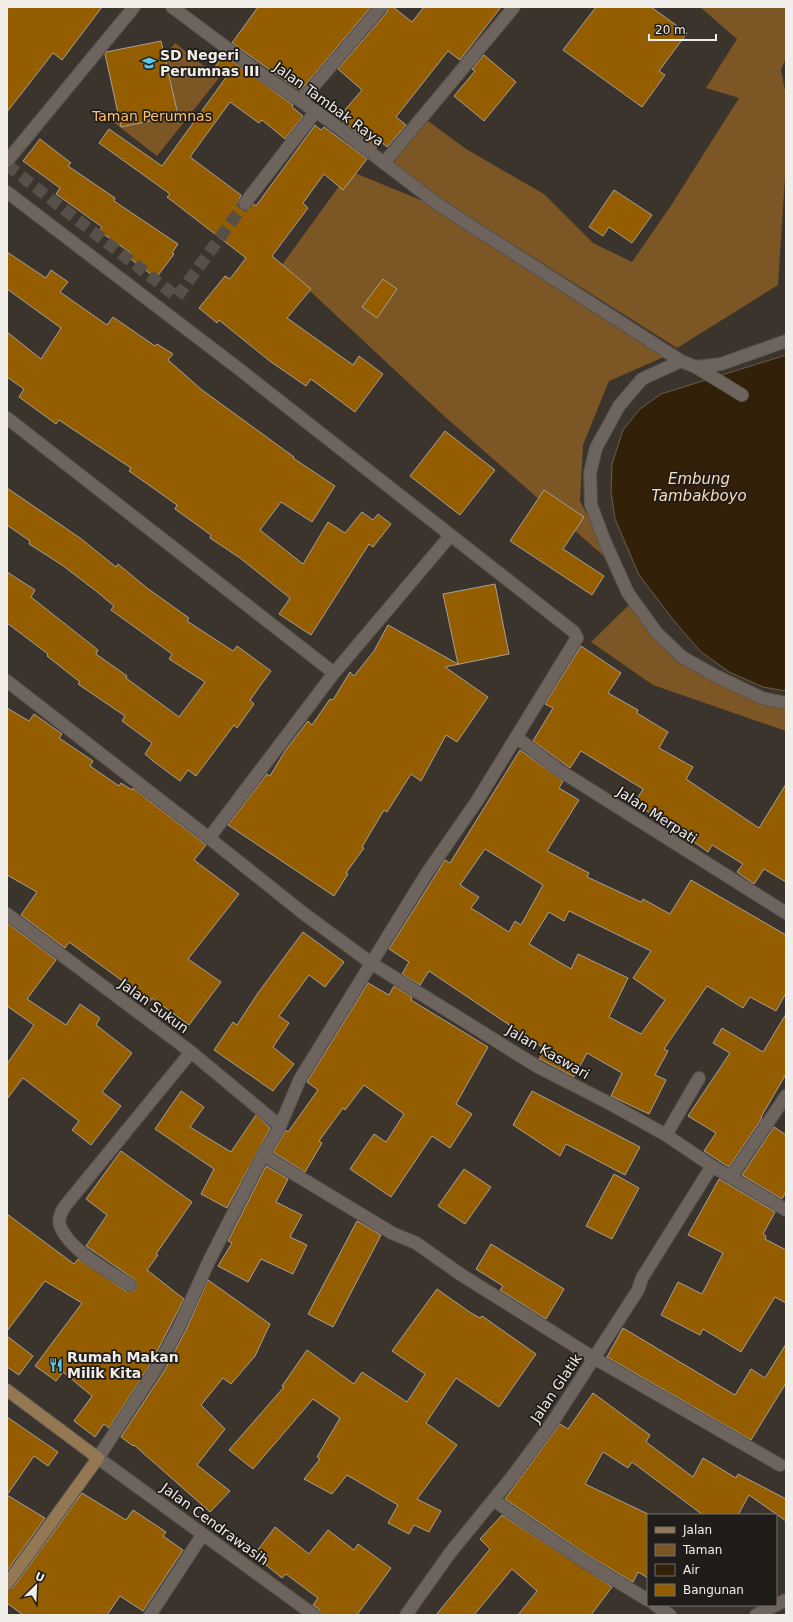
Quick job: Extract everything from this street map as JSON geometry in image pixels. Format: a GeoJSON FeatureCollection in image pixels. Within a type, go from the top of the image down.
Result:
{"type":"FeatureCollection","features":[{"type":"Feature","properties":{"kind":"main road"},"geometry":{"type":"LineString","coordinates":[[7,1390],[98,1458],[7,1584]]}},
{"type":"Feature","properties":{"kind":"street"},"geometry":{"type":"LineString","coordinates":[[7,161],[134,7]]}},
{"type":"Feature","properties":{"kind":"street","name":"Jalan Tambak Raya"},"geometry":{"type":"LineString","coordinates":[[172,7],[384,162],[514,7]]}},
{"type":"Feature","properties":{"kind":"street"},"geometry":{"type":"LineString","coordinates":[[301,101],[381,7]]}},
{"type":"Feature","properties":{"kind":"street"},"geometry":{"type":"LineString","coordinates":[[245,203],[316,112]]}},
{"type":"Feature","properties":{"kind":"street"},"geometry":{"type":"LineString","coordinates":[[384,162],[439,205],[681,361],[696,367],[742,395]]}},
{"type":"Feature","properties":{"kind":"street"},"geometry":{"type":"LineString","coordinates":[[7,192],[239,369],[576,635],[576,642],[477,801],[427,873],[300,1079],[280,1126],[263,1155],[209,1261],[179,1327],[157,1367],[98,1458]]}},
{"type":"Feature","properties":{"kind":"street"},"geometry":{"type":"LineString","coordinates":[[696,367],[721,364],[786,341]]}},
{"type":"Feature","properties":{"kind":"street"},"geometry":{"type":"LineString","coordinates":[[681,361],[642,379],[619,406],[596,448],[590,474],[591,505],[628,593],[657,633],[682,657],[714,675],[762,698],[786,703]]}},
{"type":"Feature","properties":{"kind":"street"},"geometry":{"type":"LineString","coordinates":[[7,418],[334,673]]}},
{"type":"Feature","properties":{"kind":"street"},"geometry":{"type":"LineString","coordinates":[[210,838],[334,673],[450,536]]}},
{"type":"Feature","properties":{"kind":"street","name":"Jalan Kaswari"},"geometry":{"type":"LineString","coordinates":[[7,680],[210,838],[303,913],[371,963],[538,1067],[605,1101],[666,1135],[712,1166],[786,1210]]}},
{"type":"Feature","properties":{"kind":"street","name":"Jalan Merpati"},"geometry":{"type":"LineString","coordinates":[[516,737],[559,770],[786,913]]}},
{"type":"Feature","properties":{"kind":"street","name":"Jalan Sukun"},"geometry":{"type":"LineString","coordinates":[[7,914],[191,1052],[280,1126]]}},
{"type":"Feature","properties":{"kind":"street"},"geometry":{"type":"LineString","coordinates":[[130,1285],[86,1257],[60,1225],[60,1215],[65,1206],[191,1052]]}},
{"type":"Feature","properties":{"kind":"street"},"geometry":{"type":"LineString","coordinates":[[666,1135],[699,1078]]}},
{"type":"Feature","properties":{"kind":"street"},"geometry":{"type":"LineString","coordinates":[[731,1177],[786,1096]]}},
{"type":"Feature","properties":{"kind":"street"},"geometry":{"type":"LineString","coordinates":[[263,1155],[392,1233],[416,1243],[460,1274],[594,1358],[780,1465]]}},
{"type":"Feature","properties":{"kind":"street","name":"Jalan Glatik"},"geometry":{"type":"LineString","coordinates":[[406,1615],[450,1553],[494,1500],[554,1420],[594,1358],[712,1166]]}},
{"type":"Feature","properties":{"kind":"street","name":"Jalan Cendrawasih"},"geometry":{"type":"LineString","coordinates":[[98,1458],[314,1615]]}},
{"type":"Feature","properties":{"kind":"street"},"geometry":{"type":"LineString","coordinates":[[494,1500],[585,1562],[647,1599]]}},
{"type":"Feature","properties":{"kind":"street"},"geometry":{"type":"LineString","coordinates":[[150,1615],[203,1534]]}},
{"type":"Feature","properties":{"kind":"street"},"geometry":{"type":"LineString","coordinates":[[777,1604],[786,1600]]}},
{"type":"Feature","properties":{"kind":"street"},"geometry":{"type":"LineString","coordinates":[[656,1606],[670,1615]]}},
{"type":"Feature","properties":{"kind":"street"},"geometry":{"type":"LineString","coordinates":[[756,1615],[774,1606]]}},
{"type":"Feature","properties":{"kind":"green space"},"geometry":{"type":"Polygon","coordinates":[[[700,7],[786,7],[786,58],[781,70],[786,95],[786,162],[778,285],[677,348],[444,201],[393,164],[417,128],[428,121],[466,149],[544,194],[593,243],[632,262],[672,204],[739,98],[706,88],[737,39],[700,7]]]}},
{"type":"Feature","properties":{"kind":"green space","name":"Taman Perumnas"},"geometry":{"type":"Polygon","coordinates":[[[175,43],[219,78],[157,156],[112,121],[175,43]]]}},
{"type":"Feature","properties":{"kind":"green space"},"geometry":{"type":"Polygon","coordinates":[[[350,171],[440,208],[666,356],[609,381],[583,445],[580,501],[613,564],[443,415],[282,265],[350,171]]]}},
{"type":"Feature","properties":{"kind":"green space"},"geometry":{"type":"Polygon","coordinates":[[[630,604],[676,651],[786,703],[786,731],[653,685],[591,642],[630,604]]]}},
{"type":"Feature","properties":{"kind":"water","name":"Embung Tambakboyo"},"geometry":{"type":"Polygon","coordinates":[[[786,355],[786,691],[763,687],[729,672],[700,651],[675,622],[639,575],[615,519],[611,492],[612,464],[623,430],[640,409],[661,394],[786,355]]]}},
{"type":"Feature","properties":{"kind":"building"},"geometry":{"type":"Polygon","coordinates":[[[7,7],[102,7],[62,60],[53,53],[7,112],[7,7]]]}},
{"type":"Feature","properties":{"kind":"building"},"geometry":{"type":"Polygon","coordinates":[[[258,7],[371,7],[300,91],[232,43],[258,7]]]}},
{"type":"Feature","properties":{"kind":"building"},"geometry":{"type":"Polygon","coordinates":[[[388,7],[393,7],[412,22],[424,7],[501,7],[460,60],[448,51],[396,117],[406,125],[387,147],[381,142],[376,148],[338,118],[362,90],[338,69],[387,12],[388,7]]]}},
{"type":"Feature","properties":{"kind":"building"},"geometry":{"type":"Polygon","coordinates":[[[596,7],[651,7],[687,33],[659,71],[665,75],[642,107],[563,50],[596,7]]]}},
{"type":"Feature","properties":{"kind":"building"},"geometry":{"type":"Polygon","coordinates":[[[161,41],[178,115],[121,127],[105,54],[106,52],[161,41]]]}},
{"type":"Feature","properties":{"kind":"building"},"geometry":{"type":"Polygon","coordinates":[[[224,55],[293,105],[292,107],[303,116],[285,139],[262,120],[259,123],[230,102],[190,157],[241,195],[238,202],[241,209],[247,210],[253,204],[256,206],[315,125],[321,130],[324,127],[367,159],[343,190],[324,174],[303,203],[308,208],[272,256],[311,289],[287,318],[353,365],[359,356],[383,374],[355,412],[311,379],[306,386],[271,362],[219,320],[217,323],[199,308],[225,276],[230,279],[246,258],[167,197],[170,194],[99,143],[109,129],[162,166],[227,76],[215,67],[224,55]]]}},
{"type":"Feature","properties":{"kind":"building"},"geometry":{"type":"Polygon","coordinates":[[[484,55],[516,82],[484,121],[454,96],[475,71],[472,69],[484,55]]]}},
{"type":"Feature","properties":{"kind":"building"},"geometry":{"type":"Polygon","coordinates":[[[40,139],[71,163],[68,166],[115,198],[114,201],[178,244],[172,253],[174,254],[156,278],[128,257],[131,253],[99,231],[102,227],[56,194],[60,188],[23,161],[40,139]]]}},
{"type":"Feature","properties":{"kind":"building"},"geometry":{"type":"Polygon","coordinates":[[[614,190],[652,215],[632,243],[609,227],[603,236],[589,227],[614,190]]]}},
{"type":"Feature","properties":{"kind":"building"},"geometry":{"type":"Polygon","coordinates":[[[7,252],[46,278],[51,270],[68,282],[60,292],[107,325],[113,317],[155,346],[157,344],[173,354],[168,360],[202,390],[294,457],[293,458],[335,486],[312,522],[281,502],[260,530],[303,564],[328,522],[345,533],[362,512],[373,520],[378,514],[391,524],[373,547],[369,544],[311,635],[279,614],[290,598],[240,558],[210,538],[211,535],[175,509],[177,505],[129,471],[131,468],[59,420],[56,424],[19,397],[24,389],[7,377],[7,332],[41,359],[61,328],[7,289],[7,252]]]}},
{"type":"Feature","properties":{"kind":"building"},"geometry":{"type":"Polygon","coordinates":[[[383,279],[397,289],[377,318],[362,307],[383,279]]]}},
{"type":"Feature","properties":{"kind":"building"},"geometry":{"type":"Polygon","coordinates":[[[445,431],[495,470],[460,515],[410,476],[445,431]]]}},
{"type":"Feature","properties":{"kind":"building"},"geometry":{"type":"Polygon","coordinates":[[[7,488],[80,538],[116,567],[118,564],[147,588],[189,618],[187,621],[233,651],[237,646],[271,671],[250,700],[254,704],[237,728],[234,725],[196,776],[188,770],[180,781],[153,761],[145,754],[152,743],[122,721],[125,716],[78,684],[80,682],[47,656],[48,654],[7,623],[7,572],[35,590],[31,597],[98,650],[96,654],[127,676],[126,678],[179,717],[205,682],[169,659],[172,654],[111,610],[114,606],[96,591],[62,565],[29,544],[30,541],[7,525],[7,488]]]}},
{"type":"Feature","properties":{"kind":"building"},"geometry":{"type":"Polygon","coordinates":[[[544,490],[584,517],[563,549],[604,576],[592,595],[510,541],[544,490]]]}},
{"type":"Feature","properties":{"kind":"building"},"geometry":{"type":"Polygon","coordinates":[[[495,584],[509,654],[445,667],[488,697],[457,742],[446,735],[421,781],[411,774],[387,812],[384,810],[362,847],[364,848],[346,873],[348,874],[334,896],[228,825],[267,774],[270,776],[285,751],[308,721],[312,725],[330,699],[333,700],[350,672],[354,676],[374,651],[388,625],[458,664],[443,594],[495,584]]]}},
{"type":"Feature","properties":{"kind":"building"},"geometry":{"type":"Polygon","coordinates":[[[581,646],[621,673],[608,693],[638,710],[637,713],[668,732],[659,748],[693,767],[686,779],[759,828],[786,784],[786,882],[764,869],[754,884],[737,872],[743,864],[712,845],[708,852],[684,835],[686,833],[634,804],[643,789],[581,751],[570,768],[533,741],[553,708],[545,704],[581,646]]]}},
{"type":"Feature","properties":{"kind":"building"},"geometry":{"type":"Polygon","coordinates":[[[7,708],[29,721],[34,714],[62,734],[59,738],[93,761],[90,766],[119,786],[121,783],[132,790],[133,788],[206,845],[194,860],[239,894],[188,959],[221,982],[189,1025],[152,998],[150,1001],[69,942],[65,948],[21,915],[37,892],[7,875],[7,708]]]}},
{"type":"Feature","properties":{"kind":"building"},"geometry":{"type":"Polygon","coordinates":[[[520,750],[563,781],[559,788],[579,800],[547,851],[589,873],[587,877],[641,902],[643,899],[670,914],[691,880],[786,935],[786,993],[776,1011],[750,997],[743,1008],[707,986],[664,1049],[668,1051],[655,1075],[666,1080],[649,1114],[611,1096],[622,1073],[587,1053],[574,1077],[539,1059],[545,1049],[429,971],[420,985],[402,974],[409,962],[389,949],[445,860],[450,863],[520,750]],[[485,849],[460,885],[479,897],[471,908],[509,932],[515,921],[521,925],[543,885],[485,849]],[[569,911],[564,921],[549,912],[529,944],[571,969],[578,954],[628,978],[609,1017],[641,1034],[665,1000],[633,978],[651,951],[569,911]]]}},
{"type":"Feature","properties":{"kind":"building"},"geometry":{"type":"Polygon","coordinates":[[[7,923],[56,960],[27,999],[66,1025],[80,1004],[100,1018],[96,1025],[132,1053],[102,1092],[121,1106],[91,1145],[72,1130],[79,1121],[23,1078],[7,1099],[7,1064],[34,1025],[7,1006],[7,923]]]}},
{"type":"Feature","properties":{"kind":"building"},"geometry":{"type":"Polygon","coordinates":[[[303,932],[344,962],[325,987],[309,975],[279,1016],[289,1023],[273,1047],[294,1064],[273,1091],[214,1050],[233,1022],[237,1025],[258,993],[303,932]]]}},
{"type":"Feature","properties":{"kind":"building"},"geometry":{"type":"Polygon","coordinates":[[[368,983],[389,995],[394,986],[412,997],[411,1000],[488,1047],[456,1104],[472,1114],[450,1148],[432,1136],[391,1197],[350,1169],[374,1134],[386,1142],[404,1114],[364,1085],[345,1110],[343,1108],[319,1141],[322,1143],[305,1172],[273,1152],[286,1130],[288,1132],[318,1090],[307,1082],[368,983]]]}},
{"type":"Feature","properties":{"kind":"building"},"geometry":{"type":"Polygon","coordinates":[[[786,1014],[786,1074],[761,1117],[762,1118],[729,1167],[704,1151],[716,1133],[688,1116],[730,1053],[713,1043],[722,1028],[763,1052],[786,1014]]]}},
{"type":"Feature","properties":{"kind":"building"},"geometry":{"type":"Polygon","coordinates":[[[181,1091],[204,1107],[190,1127],[231,1152],[256,1115],[270,1128],[227,1208],[201,1194],[214,1169],[155,1129],[181,1091]]]}},
{"type":"Feature","properties":{"kind":"building"},"geometry":{"type":"Polygon","coordinates":[[[532,1091],[640,1147],[625,1175],[566,1144],[560,1156],[513,1125],[532,1091]]]}},
{"type":"Feature","properties":{"kind":"building"},"geometry":{"type":"Polygon","coordinates":[[[774,1127],[786,1135],[786,1191],[782,1199],[742,1175],[774,1127]]]}},
{"type":"Feature","properties":{"kind":"building"},"geometry":{"type":"Polygon","coordinates":[[[121,1151],[192,1202],[156,1254],[158,1255],[147,1270],[184,1299],[151,1363],[109,1428],[104,1424],[95,1437],[74,1421],[92,1396],[63,1372],[56,1381],[35,1366],[82,1303],[45,1281],[7,1331],[7,1214],[74,1264],[78,1259],[126,1291],[134,1291],[137,1285],[134,1279],[86,1246],[107,1215],[86,1199],[121,1151]]]}},
{"type":"Feature","properties":{"kind":"building"},"geometry":{"type":"Polygon","coordinates":[[[266,1166],[288,1179],[276,1202],[302,1215],[290,1237],[307,1245],[293,1274],[261,1259],[248,1282],[218,1266],[232,1243],[228,1241],[266,1166]]]}},
{"type":"Feature","properties":{"kind":"building"},"geometry":{"type":"Polygon","coordinates":[[[464,1169],[491,1187],[465,1224],[438,1206],[464,1169]]]}},
{"type":"Feature","properties":{"kind":"building"},"geometry":{"type":"Polygon","coordinates":[[[614,1174],[639,1188],[612,1239],[586,1226],[614,1174]]]}},
{"type":"Feature","properties":{"kind":"building"},"geometry":{"type":"Polygon","coordinates":[[[719,1179],[775,1212],[763,1234],[766,1236],[765,1239],[786,1250],[786,1303],[775,1297],[741,1352],[703,1329],[700,1335],[661,1315],[678,1282],[702,1294],[723,1253],[688,1235],[719,1179]]]}},
{"type":"Feature","properties":{"kind":"building"},"geometry":{"type":"Polygon","coordinates":[[[357,1221],[381,1235],[333,1327],[308,1314],[357,1221]]]}},
{"type":"Feature","properties":{"kind":"building"},"geometry":{"type":"Polygon","coordinates":[[[491,1244],[564,1289],[546,1319],[500,1290],[503,1286],[476,1269],[491,1244]]]}},
{"type":"Feature","properties":{"kind":"building"},"geometry":{"type":"Polygon","coordinates":[[[208,1280],[270,1324],[255,1356],[231,1384],[223,1378],[201,1405],[225,1429],[197,1465],[230,1491],[210,1512],[134,1445],[133,1446],[121,1437],[164,1371],[186,1330],[208,1280]]]}},
{"type":"Feature","properties":{"kind":"building"},"geometry":{"type":"Polygon","coordinates":[[[437,1289],[471,1313],[480,1318],[482,1316],[536,1354],[499,1407],[456,1378],[426,1423],[457,1445],[417,1499],[441,1511],[429,1532],[414,1525],[409,1534],[388,1523],[398,1505],[347,1475],[332,1494],[304,1479],[320,1459],[317,1457],[340,1418],[313,1399],[253,1469],[229,1450],[284,1387],[282,1386],[307,1350],[354,1384],[362,1372],[407,1402],[425,1374],[392,1351],[437,1289]]]}},
{"type":"Feature","properties":{"kind":"building"},"geometry":{"type":"Polygon","coordinates":[[[623,1328],[735,1395],[751,1369],[765,1378],[786,1344],[786,1383],[751,1440],[607,1357],[623,1328]]]}},
{"type":"Feature","properties":{"kind":"building"},"geometry":{"type":"Polygon","coordinates":[[[7,1336],[33,1356],[19,1375],[7,1367],[7,1336]]]}},
{"type":"Feature","properties":{"kind":"building"},"geometry":{"type":"Polygon","coordinates":[[[593,1393],[650,1435],[646,1442],[693,1477],[703,1458],[736,1478],[738,1474],[786,1499],[786,1521],[749,1495],[739,1514],[702,1514],[632,1462],[628,1468],[603,1452],[585,1484],[648,1514],[647,1577],[638,1572],[633,1582],[589,1556],[505,1499],[560,1424],[568,1429],[593,1393]]]}},
{"type":"Feature","properties":{"kind":"building"},"geometry":{"type":"Polygon","coordinates":[[[7,1417],[58,1452],[48,1466],[34,1456],[7,1495],[7,1417]]]}},
{"type":"Feature","properties":{"kind":"building"},"geometry":{"type":"Polygon","coordinates":[[[82,1493],[126,1520],[133,1510],[166,1532],[163,1536],[183,1550],[143,1611],[120,1596],[107,1615],[23,1615],[7,1603],[7,1591],[13,1588],[82,1493]]]}},
{"type":"Feature","properties":{"kind":"building"},"geometry":{"type":"Polygon","coordinates":[[[7,1495],[45,1518],[7,1571],[7,1495]]]}},
{"type":"Feature","properties":{"kind":"building"},"geometry":{"type":"Polygon","coordinates":[[[502,1515],[612,1587],[591,1615],[518,1615],[537,1591],[512,1569],[474,1615],[436,1615],[490,1549],[480,1539],[502,1515]]]}},
{"type":"Feature","properties":{"kind":"building"},"geometry":{"type":"Polygon","coordinates":[[[275,1527],[309,1554],[328,1530],[354,1550],[358,1544],[391,1568],[357,1615],[321,1615],[319,1609],[313,1605],[318,1598],[286,1574],[282,1578],[254,1555],[275,1527]]]}},
{"type":"Feature","properties":{"kind":"tunnel"},"geometry":{"type":"LineString","coordinates":[[7,165],[177,297],[245,203]]}},
{"type":"Feature","properties":{"kind":"place","name":"SD Negeri Perumnas III"},"geometry":{"type":"Point","coordinates":[149,63]}},
{"type":"Feature","properties":{"kind":"place","name":"Rumah Makan Milik Kita"},"geometry":{"type":"Point","coordinates":[56,1365]}}]}
